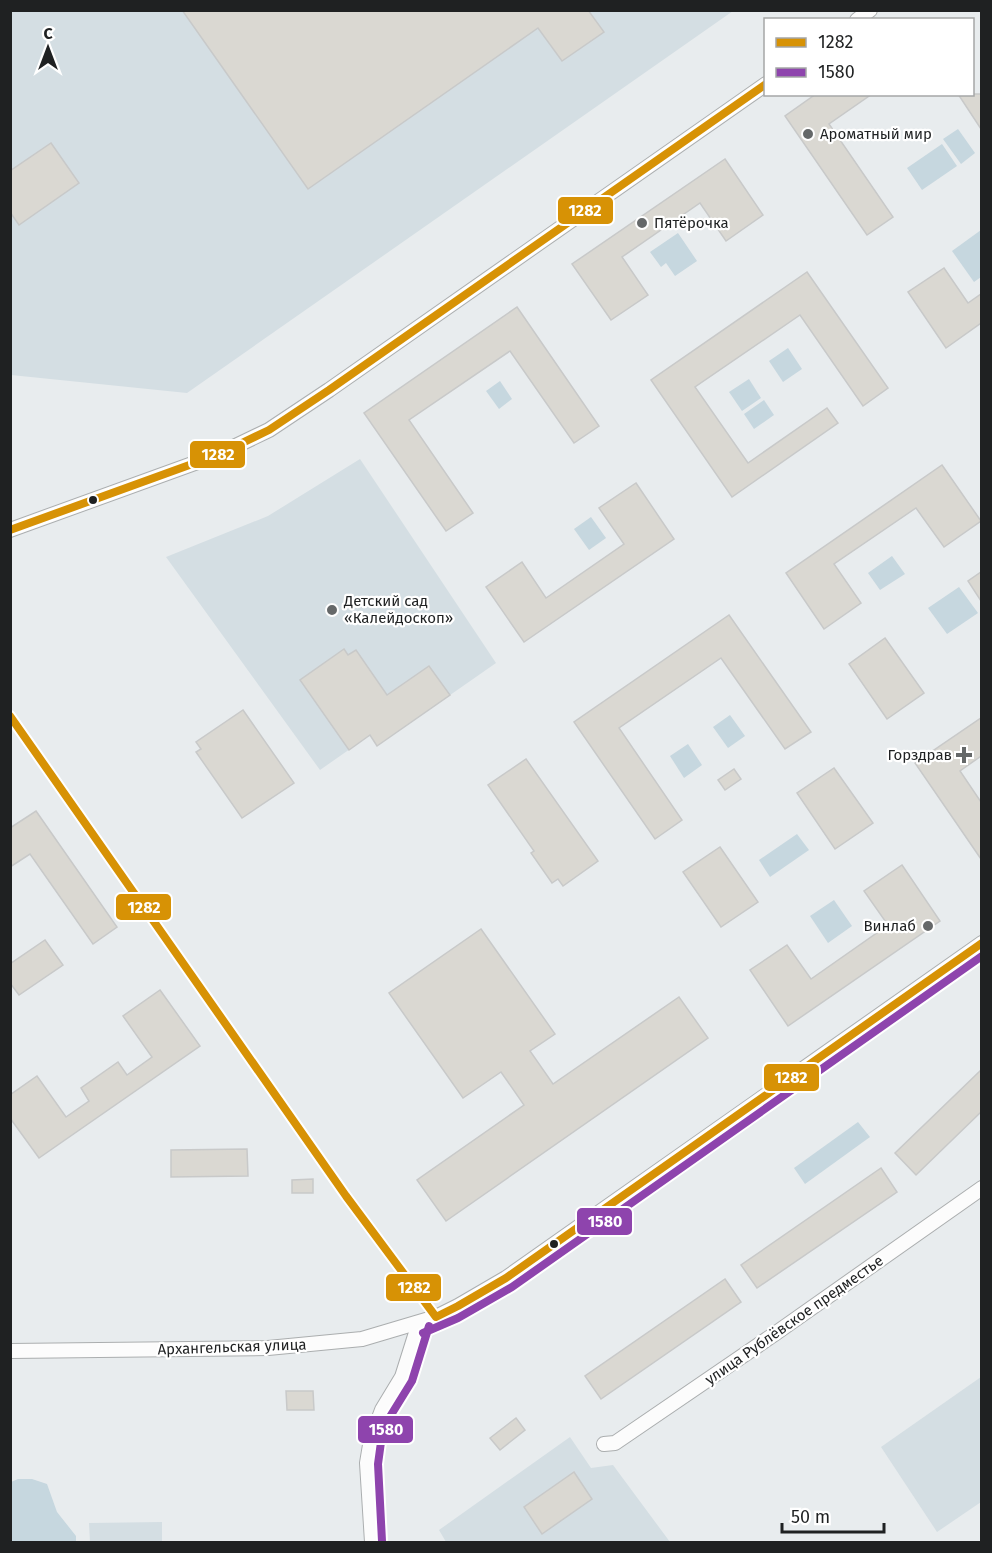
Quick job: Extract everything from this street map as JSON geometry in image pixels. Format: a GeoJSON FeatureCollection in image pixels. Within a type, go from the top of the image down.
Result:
{"type":"FeatureCollection","features":[{"type":"Feature","properties":{"kind":"street"},"geometry":{"type":"LineString","coordinates":[[10,530],[217,455],[268,430],[329,390],[764,85]]}},
{"type":"Feature","properties":{"kind":"street","name":"Архангельская улица"},"geometry":{"type":"LineString","coordinates":[[10,1351],[268,1348],[362,1339],[436,1317],[506,1278],[981,943]]}},
{"type":"Feature","properties":{"kind":"street","name":"улица Рублёвское предместье"},"geometry":{"type":"LineString","coordinates":[[604,1444],[615,1443],[981,1188]]}},
{"type":"Feature","properties":{"kind":"street"},"geometry":{"type":"LineString","coordinates":[[372,1542],[368,1463],[371,1439],[382,1410],[402,1377],[419,1323]]}},
{"type":"Feature","properties":{"kind":"shaded area"},"geometry":{"type":"Polygon","coordinates":[[[11,11],[733,11],[187,393],[11,375],[11,11]]]}},
{"type":"Feature","properties":{"kind":"shaded area"},"geometry":{"type":"Polygon","coordinates":[[[958,129],[975,153],[961,164],[943,139],[958,129]]]}},
{"type":"Feature","properties":{"kind":"shaded area"},"geometry":{"type":"Polygon","coordinates":[[[942,144],[957,166],[922,190],[907,168],[942,144]]]}},
{"type":"Feature","properties":{"kind":"shaded area"},"geometry":{"type":"Polygon","coordinates":[[[981,230],[981,277],[974,282],[952,251],[981,230]]]}},
{"type":"Feature","properties":{"kind":"shaded area"},"geometry":{"type":"Polygon","coordinates":[[[678,233],[697,261],[675,276],[666,263],[661,267],[650,252],[678,233]]]}},
{"type":"Feature","properties":{"kind":"shaded area"},"geometry":{"type":"Polygon","coordinates":[[[788,348],[802,369],[783,382],[769,361],[788,348]]]}},
{"type":"Feature","properties":{"kind":"shaded area"},"geometry":{"type":"Polygon","coordinates":[[[749,379],[761,398],[742,411],[729,392],[749,379]]]}},
{"type":"Feature","properties":{"kind":"shaded area"},"geometry":{"type":"Polygon","coordinates":[[[500,381],[512,399],[499,409],[486,391],[500,381]]]}},
{"type":"Feature","properties":{"kind":"shaded area"},"geometry":{"type":"Polygon","coordinates":[[[764,400],[774,415],[754,429],[744,414],[764,400]]]}},
{"type":"Feature","properties":{"kind":"shaded area","name":"Детский сад «Калейдоскоп»"},"geometry":{"type":"Polygon","coordinates":[[[360,459],[496,663],[377,746],[370,735],[320,770],[166,557],[268,516],[360,459]]]}},
{"type":"Feature","properties":{"kind":"shaded area"},"geometry":{"type":"Polygon","coordinates":[[[591,517],[606,538],[589,550],[574,529],[591,517]]]}},
{"type":"Feature","properties":{"kind":"shaded area"},"geometry":{"type":"Polygon","coordinates":[[[892,556],[905,574],[880,590],[868,573],[892,556]]]}},
{"type":"Feature","properties":{"kind":"shaded area"},"geometry":{"type":"Polygon","coordinates":[[[959,587],[978,613],[947,634],[928,608],[959,587]]]}},
{"type":"Feature","properties":{"kind":"shaded area"},"geometry":{"type":"Polygon","coordinates":[[[730,715],[745,736],[728,748],[713,727],[730,715]]]}},
{"type":"Feature","properties":{"kind":"shaded area"},"geometry":{"type":"Polygon","coordinates":[[[688,744],[702,765],[684,778],[670,756],[688,744]]]}},
{"type":"Feature","properties":{"kind":"shaded area"},"geometry":{"type":"Polygon","coordinates":[[[797,834],[809,850],[770,877],[759,860],[797,834]]]}},
{"type":"Feature","properties":{"kind":"shaded area"},"geometry":{"type":"Polygon","coordinates":[[[834,900],[852,926],[828,943],[810,916],[834,900]]]}},
{"type":"Feature","properties":{"kind":"shaded area"},"geometry":{"type":"Polygon","coordinates":[[[858,1122],[870,1137],[805,1184],[794,1168],[858,1122]]]}},
{"type":"Feature","properties":{"kind":"shaded area"},"geometry":{"type":"Polygon","coordinates":[[[981,1377],[981,1502],[937,1532],[881,1447],[981,1377]]]}},
{"type":"Feature","properties":{"kind":"shaded area"},"geometry":{"type":"Polygon","coordinates":[[[570,1437],[591,1468],[613,1465],[670,1542],[446,1542],[439,1530],[570,1437]]]}},
{"type":"Feature","properties":{"kind":"shaded area"},"geometry":{"type":"Polygon","coordinates":[[[18,1479],[32,1479],[47,1484],[57,1512],[76,1536],[76,1542],[11,1542],[11,1482],[18,1479]]]}},
{"type":"Feature","properties":{"kind":"shaded area"},"geometry":{"type":"Polygon","coordinates":[[[162,1522],[162,1542],[90,1542],[89,1523],[162,1522]]]}},
{"type":"Feature","properties":{"kind":"building"},"geometry":{"type":"Polygon","coordinates":[[[182,10],[588,10],[604,32],[562,61],[538,28],[308,189],[182,10]]]}},
{"type":"Feature","properties":{"kind":"building"},"geometry":{"type":"Polygon","coordinates":[[[981,94],[981,129],[959,96],[981,94]]]}},
{"type":"Feature","properties":{"kind":"building"},"geometry":{"type":"Polygon","coordinates":[[[813,96],[869,96],[829,124],[893,217],[867,235],[785,116],[813,96]]]}},
{"type":"Feature","properties":{"kind":"building"},"geometry":{"type":"Polygon","coordinates":[[[51,143],[79,183],[19,225],[10,212],[10,171],[51,143]]]}},
{"type":"Feature","properties":{"kind":"building"},"geometry":{"type":"Polygon","coordinates":[[[725,159],[763,215],[726,241],[700,203],[622,257],[648,295],[611,320],[572,264],[725,159]]]}},
{"type":"Feature","properties":{"kind":"building"},"geometry":{"type":"Polygon","coordinates":[[[944,268],[968,303],[981,294],[981,323],[946,348],[908,292],[944,268]]]}},
{"type":"Feature","properties":{"kind":"building"},"geometry":{"type":"Polygon","coordinates":[[[807,272],[888,388],[863,406],[800,315],[695,387],[748,463],[827,408],[838,423],[732,497],[651,380],[807,272]]]}},
{"type":"Feature","properties":{"kind":"building"},"geometry":{"type":"Polygon","coordinates":[[[517,307],[599,426],[574,443],[510,351],[409,420],[473,513],[446,531],[364,413],[517,307]]]}},
{"type":"Feature","properties":{"kind":"building"},"geometry":{"type":"Polygon","coordinates":[[[942,465],[981,521],[944,547],[916,508],[834,564],[861,603],[824,629],[786,573],[942,465]]]}},
{"type":"Feature","properties":{"kind":"building"},"geometry":{"type":"Polygon","coordinates":[[[636,483],[674,539],[524,642],[486,587],[522,562],[546,598],[624,544],[599,508],[636,483]]]}},
{"type":"Feature","properties":{"kind":"building"},"geometry":{"type":"Polygon","coordinates":[[[981,572],[981,601],[968,581],[981,572]]]}},
{"type":"Feature","properties":{"kind":"building"},"geometry":{"type":"Polygon","coordinates":[[[729,615],[811,732],[785,749],[721,658],[619,728],[682,820],[655,839],[574,722],[729,615]]]}},
{"type":"Feature","properties":{"kind":"building"},"geometry":{"type":"Polygon","coordinates":[[[885,638],[924,693],[887,719],[849,664],[885,638]]]}},
{"type":"Feature","properties":{"kind":"building"},"geometry":{"type":"Polygon","coordinates":[[[344,649],[348,655],[356,650],[387,695],[429,666],[450,695],[377,746],[370,735],[349,750],[300,680],[344,649]]]}},
{"type":"Feature","properties":{"kind":"building"},"geometry":{"type":"Polygon","coordinates":[[[243,710],[294,783],[242,818],[196,752],[201,749],[196,742],[243,710]]]}},
{"type":"Feature","properties":{"kind":"building"},"geometry":{"type":"Polygon","coordinates":[[[981,718],[981,756],[960,771],[981,802],[981,859],[915,763],[981,718]]]}},
{"type":"Feature","properties":{"kind":"building"},"geometry":{"type":"Polygon","coordinates":[[[526,759],[598,861],[563,886],[558,879],[552,883],[531,853],[534,851],[488,785],[526,759]]]}},
{"type":"Feature","properties":{"kind":"building"},"geometry":{"type":"Polygon","coordinates":[[[834,768],[873,823],[835,849],[797,793],[834,768]]]}},
{"type":"Feature","properties":{"kind":"building"},"geometry":{"type":"Polygon","coordinates":[[[734,769],[741,779],[725,790],[718,780],[734,769]]]}},
{"type":"Feature","properties":{"kind":"building"},"geometry":{"type":"Polygon","coordinates":[[[36,811],[117,927],[93,944],[30,854],[10,867],[10,828],[36,811]]]}},
{"type":"Feature","properties":{"kind":"building"},"geometry":{"type":"Polygon","coordinates":[[[720,847],[758,902],[721,927],[683,872],[720,847]]]}},
{"type":"Feature","properties":{"kind":"building"},"geometry":{"type":"Polygon","coordinates":[[[902,865],[940,921],[788,1026],[750,970],[787,945],[811,979],[888,925],[864,891],[902,865]]]}},
{"type":"Feature","properties":{"kind":"building"},"geometry":{"type":"Polygon","coordinates":[[[481,929],[555,1034],[530,1051],[553,1084],[679,997],[708,1038],[446,1221],[417,1180],[524,1105],[501,1072],[463,1098],[389,993],[481,929]]]}},
{"type":"Feature","properties":{"kind":"building"},"geometry":{"type":"Polygon","coordinates":[[[45,940],[63,965],[19,995],[10,983],[10,964],[45,940]]]}},
{"type":"Feature","properties":{"kind":"building"},"geometry":{"type":"Polygon","coordinates":[[[160,990],[200,1046],[39,1158],[10,1118],[10,1095],[37,1076],[66,1117],[89,1101],[81,1088],[118,1062],[127,1075],[152,1057],[123,1016],[160,990]]]}},
{"type":"Feature","properties":{"kind":"building"},"geometry":{"type":"Polygon","coordinates":[[[981,1070],[981,1112],[916,1175],[895,1153],[981,1070]]]}},
{"type":"Feature","properties":{"kind":"building"},"geometry":{"type":"Polygon","coordinates":[[[247,1149],[248,1176],[171,1177],[171,1150],[247,1149]]]}},
{"type":"Feature","properties":{"kind":"building"},"geometry":{"type":"Polygon","coordinates":[[[881,1168],[897,1192],[757,1288],[741,1265],[881,1168]]]}},
{"type":"Feature","properties":{"kind":"building"},"geometry":{"type":"Polygon","coordinates":[[[313,1179],[313,1193],[292,1193],[292,1180],[313,1179]]]}},
{"type":"Feature","properties":{"kind":"building"},"geometry":{"type":"Polygon","coordinates":[[[725,1279],[741,1302],[601,1399],[585,1376],[725,1279]]]}},
{"type":"Feature","properties":{"kind":"building"},"geometry":{"type":"Polygon","coordinates":[[[286,1391],[313,1391],[314,1410],[287,1410],[286,1391]]]}},
{"type":"Feature","properties":{"kind":"building"},"geometry":{"type":"Polygon","coordinates":[[[516,1418],[525,1430],[500,1450],[490,1438],[516,1418]]]}},
{"type":"Feature","properties":{"kind":"building"},"geometry":{"type":"Polygon","coordinates":[[[574,1472],[592,1499],[542,1534],[524,1507],[574,1472]]]}},
{"type":"Feature","properties":{"kind":"transit line","name":"1282"},"geometry":{"type":"LineString","coordinates":[[10,530],[217,455],[269,430],[764,85]]}},
{"type":"Feature","properties":{"kind":"transit line","name":"1282"},"geometry":{"type":"LineString","coordinates":[[10,716],[346,1196],[436,1317],[506,1278],[982,943]]}},
{"type":"Feature","properties":{"kind":"transit line","name":"1580"},"geometry":{"type":"LineString","coordinates":[[423,1333],[458,1318],[512,1287],[982,956]]}},
{"type":"Feature","properties":{"kind":"transit line","name":"1580"},"geometry":{"type":"LineString","coordinates":[[382,1541],[378,1464],[381,1442],[391,1415],[412,1381],[429,1326]]}},
{"type":"Feature","properties":{"kind":"place","name":"Ароматный мир"},"geometry":{"type":"Point","coordinates":[808,134]}},
{"type":"Feature","properties":{"kind":"place","name":"Пятёрочка"},"geometry":{"type":"Point","coordinates":[642,223]}},
{"type":"Feature","properties":{"kind":"place","name":"Детский сад «Калейдоскоп»"},"geometry":{"type":"Point","coordinates":[332,610]}},
{"type":"Feature","properties":{"kind":"place","name":"Горздрав"},"geometry":{"type":"Point","coordinates":[964,755]}},
{"type":"Feature","properties":{"kind":"place","name":"Винлаб"},"geometry":{"type":"Point","coordinates":[928,926]}}]}
